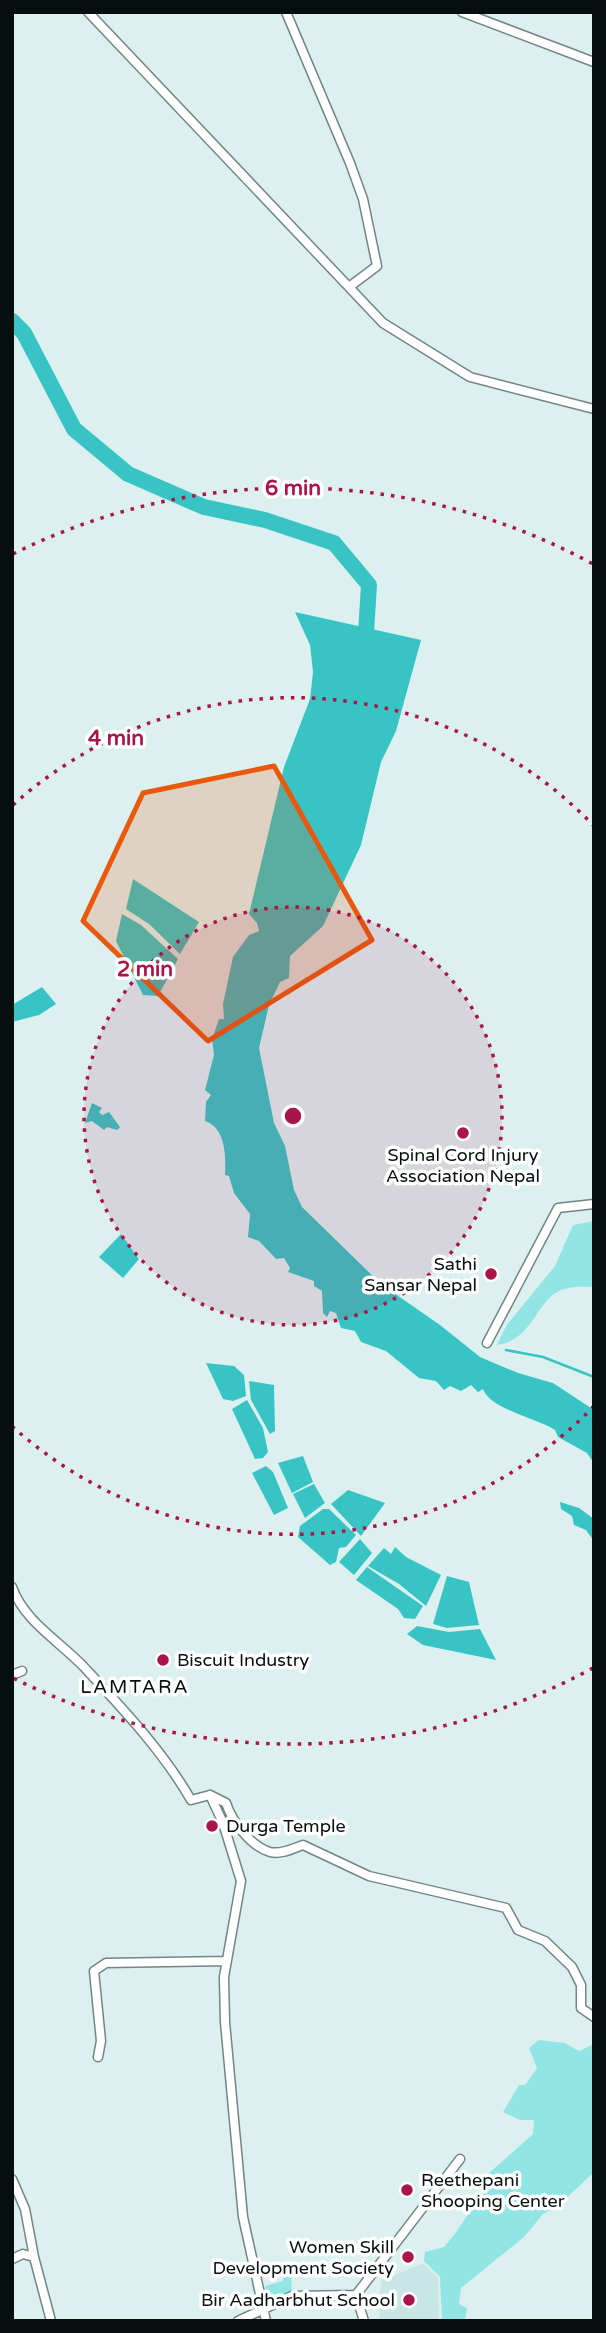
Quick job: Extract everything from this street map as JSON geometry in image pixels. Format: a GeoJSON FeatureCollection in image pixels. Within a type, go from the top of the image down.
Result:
{"type":"FeatureCollection","features":[{"type":"Feature","properties":{"kind":"street"},"geometry":{"type":"LineString","coordinates":[[88,12],[383,323],[470,377],[594,410]]}},
{"type":"Feature","properties":{"kind":"street"},"geometry":{"type":"LineString","coordinates":[[286,12],[363,199],[377,267],[349,287]]}},
{"type":"Feature","properties":{"kind":"street"},"geometry":{"type":"LineString","coordinates":[[462,12],[594,62]]}},
{"type":"Feature","properties":{"kind":"street"},"geometry":{"type":"LineString","coordinates":[[487,1343],[558,1208],[594,1204]]}},
{"type":"Feature","properties":{"kind":"street"},"geometry":{"type":"LineString","coordinates":[[12,1587],[16,1599],[29,1616],[81,1664],[138,1727],[191,1800],[210,1795],[226,1803],[230,1816],[250,1839],[270,1852],[284,1852],[303,1844],[369,1876],[506,1908],[518,1930],[545,1941],[572,1966],[581,1985],[581,2008],[594,2017]]}},
{"type":"Feature","properties":{"kind":"street"},"geometry":{"type":"LineString","coordinates":[[12,1675],[22,1671]]}},
{"type":"Feature","properties":{"kind":"street"},"geometry":{"type":"LineString","coordinates":[[210,1795],[223,1823],[240,1881],[227,1961],[225,2022],[243,2217],[266,2321]]}},
{"type":"Feature","properties":{"kind":"street"},"geometry":{"type":"LineString","coordinates":[[98,2057],[101,2041],[94,1971],[106,1963],[227,1961]]}},
{"type":"Feature","properties":{"kind":"street"},"geometry":{"type":"LineString","coordinates":[[356,2295],[460,2159]]}},
{"type":"Feature","properties":{"kind":"street"},"geometry":{"type":"LineString","coordinates":[[12,2179],[25,2209],[51,2321]]}},
{"type":"Feature","properties":{"kind":"street"},"geometry":{"type":"LineString","coordinates":[[12,2259],[23,2255],[34,2257]]}},
{"type":"Feature","properties":{"kind":"street"},"geometry":{"type":"LineString","coordinates":[[239,2321],[292,2296],[356,2295]]}},
{"type":"Feature","properties":{"kind":"street"},"geometry":{"type":"LineString","coordinates":[[356,2295],[364,2321]]}},
{"type":"Feature","properties":{"kind":"highlighted area"},"geometry":{"type":"Polygon","coordinates":[[[274,766],[372,940],[208,1041],[83,921],[143,793],[274,766]]]}},
{"type":"Feature","properties":{"kind":"shaded area"},"geometry":{"type":"Polygon","coordinates":[[[295,612],[421,640],[396,731],[381,762],[361,845],[323,926],[290,956],[289,978],[280,982],[269,1005],[259,1048],[274,1123],[285,1146],[294,1190],[302,1207],[381,1284],[480,1357],[518,1373],[553,1383],[594,1410],[594,1463],[587,1453],[558,1437],[555,1430],[504,1408],[487,1396],[483,1389],[478,1392],[471,1385],[461,1391],[450,1386],[444,1390],[436,1381],[419,1378],[386,1351],[361,1342],[355,1331],[341,1328],[336,1313],[330,1311],[327,1317],[323,1313],[322,1291],[314,1286],[314,1281],[288,1272],[290,1268],[284,1258],[276,1259],[259,1241],[248,1237],[250,1214],[234,1193],[229,1176],[225,1175],[225,1152],[221,1136],[205,1121],[206,1102],[211,1095],[205,1090],[214,1055],[212,1039],[219,1019],[224,1019],[223,1004],[233,957],[249,935],[259,931],[257,923],[249,914],[284,767],[310,699],[313,672],[310,645],[295,612]]]}},
{"type":"Feature","properties":{"kind":"shaded area"},"geometry":{"type":"Polygon","coordinates":[[[133,879],[199,922],[180,954],[149,924],[126,909],[133,879]]]}},
{"type":"Feature","properties":{"kind":"shaded area"},"geometry":{"type":"Polygon","coordinates":[[[122,914],[141,925],[178,959],[158,996],[143,995],[116,941],[122,914]]]}},
{"type":"Feature","properties":{"kind":"shaded area"},"geometry":{"type":"Polygon","coordinates":[[[42,987],[56,1004],[39,1015],[12,1022],[12,1005],[42,987]]]}},
{"type":"Feature","properties":{"kind":"shaded area"},"geometry":{"type":"Polygon","coordinates":[[[92,1103],[102,1108],[99,1112],[102,1115],[109,1112],[120,1127],[117,1130],[107,1127],[104,1130],[92,1121],[85,1123],[92,1103]]]}},
{"type":"Feature","properties":{"kind":"shaded area"},"geometry":{"type":"Polygon","coordinates":[[[594,1221],[594,1287],[572,1287],[555,1293],[520,1335],[497,1345],[506,1326],[555,1266],[573,1225],[594,1221]]]}},
{"type":"Feature","properties":{"kind":"shaded area"},"geometry":{"type":"Polygon","coordinates":[[[121,1234],[139,1259],[123,1278],[99,1257],[121,1234]]]}},
{"type":"Feature","properties":{"kind":"shaded area"},"geometry":{"type":"Polygon","coordinates":[[[206,1363],[234,1366],[244,1375],[246,1396],[233,1401],[223,1399],[206,1363]]]}},
{"type":"Feature","properties":{"kind":"shaded area"},"geometry":{"type":"Polygon","coordinates":[[[249,1381],[274,1385],[275,1431],[270,1434],[251,1400],[249,1381]]]}},
{"type":"Feature","properties":{"kind":"shaded area"},"geometry":{"type":"Polygon","coordinates":[[[247,1400],[263,1428],[268,1452],[263,1458],[255,1459],[232,1409],[247,1400]]]}},
{"type":"Feature","properties":{"kind":"shaded area"},"geometry":{"type":"Polygon","coordinates":[[[303,1456],[313,1482],[292,1493],[278,1463],[303,1456]]]}},
{"type":"Feature","properties":{"kind":"shaded area"},"geometry":{"type":"Polygon","coordinates":[[[266,1466],[273,1472],[288,1508],[274,1515],[252,1473],[266,1466]]]}},
{"type":"Feature","properties":{"kind":"shaded area"},"geometry":{"type":"Polygon","coordinates":[[[314,1484],[325,1503],[305,1518],[293,1494],[314,1484]]]}},
{"type":"Feature","properties":{"kind":"shaded area"},"geometry":{"type":"Polygon","coordinates":[[[348,1490],[385,1503],[361,1536],[331,1504],[348,1490]]]}},
{"type":"Feature","properties":{"kind":"shaded area"},"geometry":{"type":"Polygon","coordinates":[[[560,1502],[579,1508],[594,1519],[594,1541],[586,1530],[574,1525],[572,1516],[561,1509],[560,1502]]]}},
{"type":"Feature","properties":{"kind":"shaded area"},"geometry":{"type":"Polygon","coordinates":[[[323,1509],[329,1509],[356,1535],[346,1547],[339,1548],[336,1562],[330,1565],[298,1537],[300,1526],[323,1509]]]}},
{"type":"Feature","properties":{"kind":"shaded area"},"geometry":{"type":"Polygon","coordinates":[[[360,1539],[372,1553],[354,1575],[339,1562],[360,1539]]]}},
{"type":"Feature","properties":{"kind":"shaded area"},"geometry":{"type":"Polygon","coordinates":[[[395,1547],[406,1557],[441,1575],[426,1606],[399,1584],[368,1566],[384,1548],[391,1554],[395,1547]]]}},
{"type":"Feature","properties":{"kind":"shaded area"},"geometry":{"type":"Polygon","coordinates":[[[367,1567],[423,1606],[415,1619],[404,1618],[398,1609],[356,1580],[367,1567]]]}},
{"type":"Feature","properties":{"kind":"shaded area"},"geometry":{"type":"Polygon","coordinates":[[[447,1576],[469,1582],[479,1625],[447,1628],[433,1624],[447,1576]]]}},
{"type":"Feature","properties":{"kind":"shaded area"},"geometry":{"type":"Polygon","coordinates":[[[417,1626],[449,1632],[480,1629],[496,1660],[423,1645],[407,1634],[417,1626]]]}},
{"type":"Feature","properties":{"kind":"shaded area"},"geometry":{"type":"Polygon","coordinates":[[[539,2040],[565,2043],[579,2051],[594,2044],[594,2172],[559,2205],[543,2214],[524,2237],[461,2288],[459,2304],[467,2308],[465,2321],[442,2321],[440,2277],[424,2261],[425,2252],[444,2247],[484,2191],[489,2173],[533,2134],[534,2120],[520,2120],[503,2112],[519,2085],[525,2085],[537,2068],[529,2048],[539,2040]]]}},
{"type":"Feature","properties":{"kind":"shaded area","name":"Bir Aadharbhut School"},"geometry":{"type":"Polygon","coordinates":[[[423,2263],[438,2278],[439,2321],[379,2319],[381,2281],[423,2263]]]}},
{"type":"Feature","properties":{"kind":"shaded area"},"geometry":{"type":"Polygon","coordinates":[[[291,2275],[292,2294],[267,2296],[265,2286],[283,2281],[283,2276],[291,2275]]]}},
{"type":"Feature","properties":{"kind":"waterway"},"geometry":{"type":"LineString","coordinates":[[12,321],[24,333],[74,429],[128,474],[204,507],[265,520],[334,543],[369,585],[365,648]]}},
{"type":"Feature","properties":{"kind":"waterway"},"geometry":{"type":"LineString","coordinates":[[506,1350],[543,1357],[594,1377]]}},
{"type":"Feature","properties":{"kind":"place","name":"Spinal Cord Injury Association Nepal"},"geometry":{"type":"Point","coordinates":[463,1133]}},
{"type":"Feature","properties":{"kind":"place","name":"Sathi Sansar Nepal"},"geometry":{"type":"Point","coordinates":[491,1274]}},
{"type":"Feature","properties":{"kind":"place","name":"Biscuit Industry"},"geometry":{"type":"Point","coordinates":[163,1660]}},
{"type":"Feature","properties":{"kind":"place","name":"Durga Temple"},"geometry":{"type":"Point","coordinates":[212,1826]}},
{"type":"Feature","properties":{"kind":"place","name":"Reethepani Shooping Center"},"geometry":{"type":"Point","coordinates":[407,2190]}},
{"type":"Feature","properties":{"kind":"place","name":"Women Skill Development Society"},"geometry":{"type":"Point","coordinates":[408,2257]}},
{"type":"Feature","properties":{"kind":"place","name":"Bir Aadharbhut School"},"geometry":{"type":"Point","coordinates":[409,2300]}},
{"type":"Feature","properties":{"kind":"district","name":"LAMTARA"},"geometry":{"type":"Point","coordinates":[135,1687]}}]}
